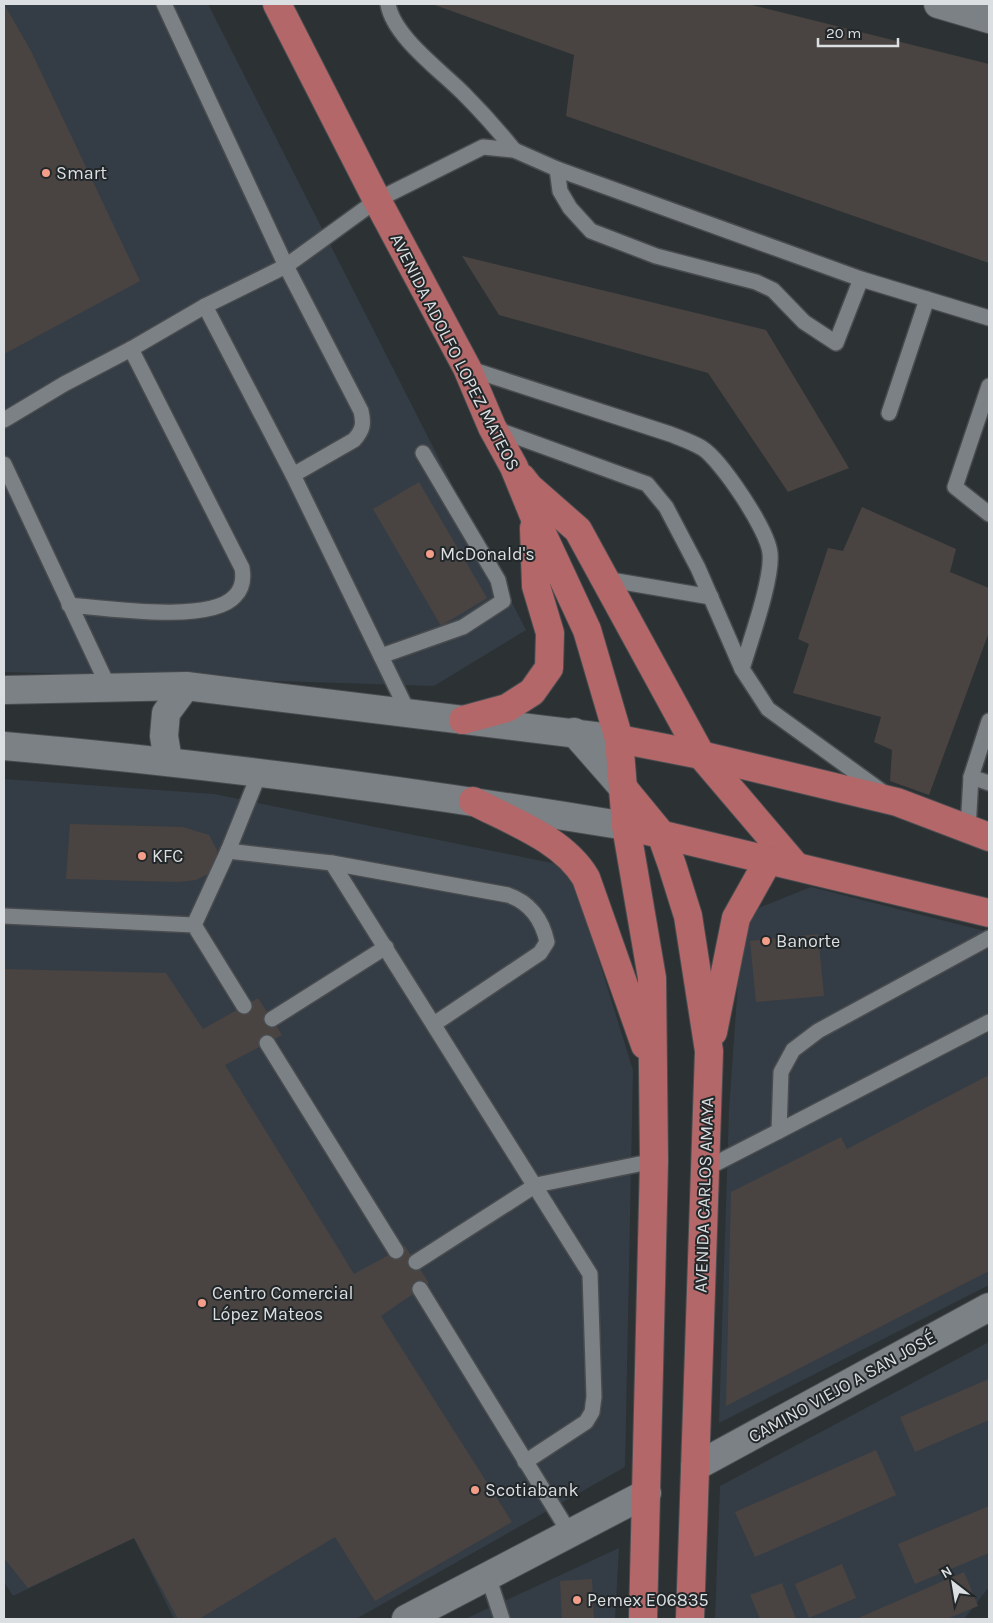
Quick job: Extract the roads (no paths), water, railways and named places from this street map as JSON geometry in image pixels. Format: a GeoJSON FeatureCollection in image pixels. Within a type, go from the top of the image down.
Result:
{"type":"FeatureCollection","features":[{"type":"Feature","properties":{"kind":"main road","name":"AVENIDA ADOLFO LOPEZ MATEOS"},"geometry":{"type":"LineString","coordinates":[[277,4],[377,200],[467,368],[492,428],[514,467],[534,516],[587,630],[619,739]]}},
{"type":"Feature","properties":{"kind":"main road"},"geometry":{"type":"LineString","coordinates":[[938,4],[989,19]]}},
{"type":"Feature","properties":{"kind":"main road"},"geometry":{"type":"LineString","coordinates":[[514,467],[529,487],[578,530],[701,755],[781,862]]}},
{"type":"Feature","properties":{"kind":"main road"},"geometry":{"type":"LineString","coordinates":[[463,720],[507,708],[532,692],[549,668],[550,633],[536,586],[534,516]]}},
{"type":"Feature","properties":{"kind":"main road"},"geometry":{"type":"LineString","coordinates":[[168,761],[164,736],[166,713],[186,686]]}},
{"type":"Feature","properties":{"kind":"main road"},"geometry":{"type":"LineString","coordinates":[[4,690],[186,686],[408,714],[574,732],[701,755],[897,802],[979,833]]}},
{"type":"Feature","properties":{"kind":"main road","name":"AVENIDA CARLOS AMAYA"},"geometry":{"type":"LineString","coordinates":[[574,732],[661,834],[688,916],[709,1051],[690,1619]]}},
{"type":"Feature","properties":{"kind":"main road"},"geometry":{"type":"LineString","coordinates":[[619,739],[626,826],[652,978],[654,1161],[643,1619]]}},
{"type":"Feature","properties":{"kind":"main road"},"geometry":{"type":"LineString","coordinates":[[4,746],[168,761],[472,801],[626,826],[989,913]]}},
{"type":"Feature","properties":{"kind":"main road"},"geometry":{"type":"LineString","coordinates":[[472,801],[549,841],[580,868],[586,878],[653,1067]]}},
{"type":"Feature","properties":{"kind":"main road"},"geometry":{"type":"LineString","coordinates":[[709,1051],[736,918],[781,862]]}},
{"type":"Feature","properties":{"kind":"main road","name":"CAMINO VIEJO A SAN JOSÉ"},"geometry":{"type":"LineString","coordinates":[[695,1467],[989,1307]]}},
{"type":"Feature","properties":{"kind":"main road"},"geometry":{"type":"LineString","coordinates":[[406,1619],[647,1492]]}},
{"type":"Feature","properties":{"kind":"lane"},"geometry":{"type":"LineString","coordinates":[[164,4],[286,266],[361,411],[364,422],[361,432],[354,440],[294,476]]}},
{"type":"Feature","properties":{"kind":"lane"},"geometry":{"type":"LineString","coordinates":[[388,4],[389,14],[408,40],[486,117],[514,150]]}},
{"type":"Feature","properties":{"kind":"lane"},"geometry":{"type":"LineString","coordinates":[[4,420],[64,384],[132,349],[205,306],[286,266],[377,200],[483,146],[514,150],[557,168],[862,279],[989,318]]}},
{"type":"Feature","properties":{"kind":"lane"},"geometry":{"type":"LineString","coordinates":[[557,168],[560,191],[570,208],[591,230],[656,256],[756,282],[773,290],[804,322],[836,343],[862,279]]}},
{"type":"Feature","properties":{"kind":"lane"},"geometry":{"type":"LineString","coordinates":[[889,413],[926,299]]}},
{"type":"Feature","properties":{"kind":"lane"},"geometry":{"type":"LineString","coordinates":[[205,306],[294,476],[408,714]]}},
{"type":"Feature","properties":{"kind":"lane"},"geometry":{"type":"LineString","coordinates":[[69,605],[177,613],[216,608],[235,598],[242,586],[242,568],[132,349]]}},
{"type":"Feature","properties":{"kind":"lane"},"geometry":{"type":"LineString","coordinates":[[467,368],[670,434],[703,448],[722,466],[759,525],[770,553],[767,580],[742,669]]}},
{"type":"Feature","properties":{"kind":"lane"},"geometry":{"type":"LineString","coordinates":[[989,386],[955,487],[989,514]]}},
{"type":"Feature","properties":{"kind":"lane"},"geometry":{"type":"LineString","coordinates":[[492,428],[647,484],[666,507],[711,596],[742,669],[768,709],[897,802]]}},
{"type":"Feature","properties":{"kind":"lane"},"geometry":{"type":"LineString","coordinates":[[381,656],[463,627],[503,600],[498,580],[423,453]]}},
{"type":"Feature","properties":{"kind":"lane"},"geometry":{"type":"LineString","coordinates":[[4,464],[108,688]]}},
{"type":"Feature","properties":{"kind":"lane"},"geometry":{"type":"LineString","coordinates":[[605,579],[711,596]]}},
{"type":"Feature","properties":{"kind":"lane"},"geometry":{"type":"LineString","coordinates":[[979,833],[971,777],[989,721]]}},
{"type":"Feature","properties":{"kind":"lane"},"geometry":{"type":"LineString","coordinates":[[194,925],[228,851],[259,774]]}},
{"type":"Feature","properties":{"kind":"lane"},"geometry":{"type":"LineString","coordinates":[[971,777],[989,783]]}},
{"type":"Feature","properties":{"kind":"lane"},"geometry":{"type":"LineString","coordinates":[[228,851],[332,863],[508,894],[530,907],[544,928],[546,942],[540,954],[434,1024]]}},
{"type":"Feature","properties":{"kind":"lane"},"geometry":{"type":"LineString","coordinates":[[332,863],[536,1185],[590,1274],[594,1396],[592,1412],[586,1422],[525,1462]]}},
{"type":"Feature","properties":{"kind":"lane"},"geometry":{"type":"LineString","coordinates":[[4,916],[194,925]]}},
{"type":"Feature","properties":{"kind":"lane"},"geometry":{"type":"LineString","coordinates":[[194,925],[244,1006]]}},
{"type":"Feature","properties":{"kind":"lane"},"geometry":{"type":"LineString","coordinates":[[778,1131],[781,1072],[793,1050],[818,1031],[989,938]]}},
{"type":"Feature","properties":{"kind":"lane"},"geometry":{"type":"LineString","coordinates":[[272,1019],[386,947]]}},
{"type":"Feature","properties":{"kind":"lane"},"geometry":{"type":"LineString","coordinates":[[705,1169],[989,1022]]}},
{"type":"Feature","properties":{"kind":"lane"},"geometry":{"type":"LineString","coordinates":[[267,1043],[396,1251]]}},
{"type":"Feature","properties":{"kind":"lane"},"geometry":{"type":"LineString","coordinates":[[416,1262],[536,1185],[654,1161]]}},
{"type":"Feature","properties":{"kind":"lane"},"geometry":{"type":"LineString","coordinates":[[420,1290],[569,1532]]}},
{"type":"Feature","properties":{"kind":"lane"},"geometry":{"type":"LineString","coordinates":[[488,1576],[502,1619]]}},
{"type":"Feature","properties":{"kind":"place","name":"Smart"},"geometry":{"type":"Point","coordinates":[46,173]}},
{"type":"Feature","properties":{"kind":"place","name":"McDonald's"},"geometry":{"type":"Point","coordinates":[430,554]}},
{"type":"Feature","properties":{"kind":"place","name":"KFC"},"geometry":{"type":"Point","coordinates":[142,856]}},
{"type":"Feature","properties":{"kind":"place","name":"Banorte"},"geometry":{"type":"Point","coordinates":[766,941]}},
{"type":"Feature","properties":{"kind":"place","name":"Centro Comercial López Mateos"},"geometry":{"type":"Point","coordinates":[202,1303]}},
{"type":"Feature","properties":{"kind":"place","name":"Scotiabank"},"geometry":{"type":"Point","coordinates":[475,1490]}},
{"type":"Feature","properties":{"kind":"place","name":"Pemex E06835"},"geometry":{"type":"Point","coordinates":[577,1600]}}]}
